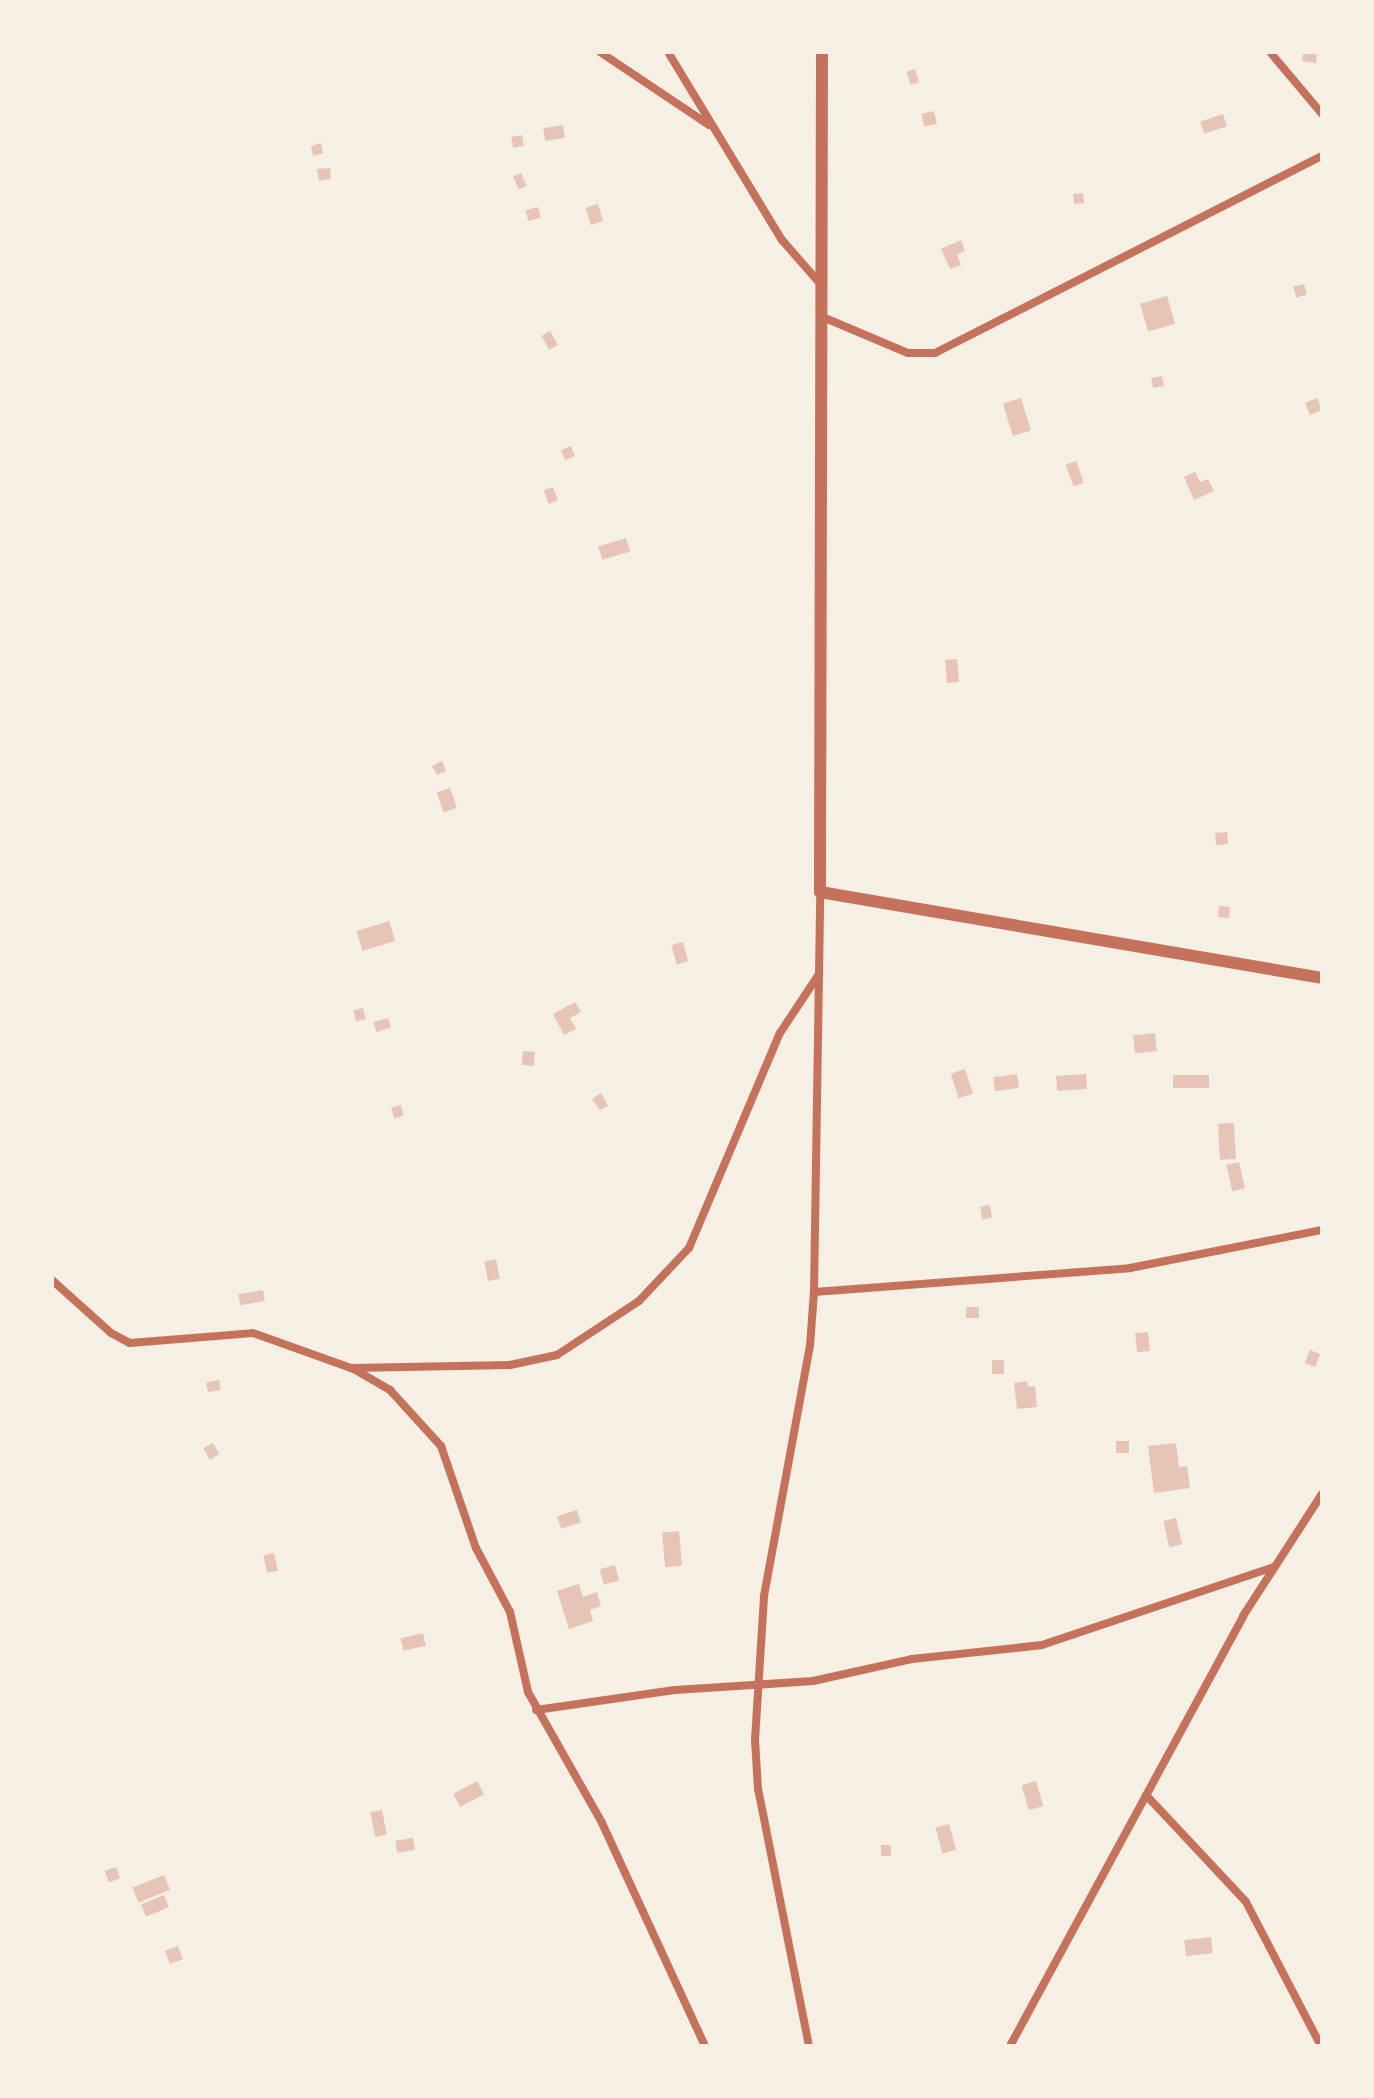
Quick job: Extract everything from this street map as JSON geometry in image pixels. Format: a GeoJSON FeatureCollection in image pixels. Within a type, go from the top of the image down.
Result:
{"type":"FeatureCollection","features":[{"type":"Feature","properties":{"kind":"street"},"geometry":{"type":"LineString","coordinates":[[600,52],[714,128]]}},
{"type":"Feature","properties":{"kind":"street"},"geometry":{"type":"LineString","coordinates":[[668,52],[782,240],[825,289]]}},
{"type":"Feature","properties":{"kind":"street"},"geometry":{"type":"LineString","coordinates":[[809,2046],[758,1789],[760,1683],[772,1537],[810,1346],[814,1292],[825,318],[822,52]]}},
{"type":"Feature","properties":{"kind":"street"},"geometry":{"type":"LineString","coordinates":[[1270,52],[1322,114]]}},
{"type":"Feature","properties":{"kind":"street"},"geometry":{"type":"LineString","coordinates":[[825,318],[908,353],[935,353],[1322,156]]}},
{"type":"Feature","properties":{"kind":"street"},"geometry":{"type":"LineString","coordinates":[[820,892],[1322,978]]}},
{"type":"Feature","properties":{"kind":"street"},"geometry":{"type":"LineString","coordinates":[[351,1368],[535,1364],[584,1340],[639,1301],[675,1268],[701,1227],[780,1033],[819,973]]}},
{"type":"Feature","properties":{"kind":"street"},"geometry":{"type":"LineString","coordinates":[[814,1292],[1130,1268],[1322,1230]]}},
{"type":"Feature","properties":{"kind":"street"},"geometry":{"type":"LineString","coordinates":[[52,1280],[111,1333],[130,1343],[253,1333],[351,1368],[390,1390],[441,1446],[476,1548],[510,1612],[536,1710],[602,1823],[705,2046]]}},
{"type":"Feature","properties":{"kind":"street"},"geometry":{"type":"LineString","coordinates":[[1010,2046],[1274,1567],[1322,1494]]}},
{"type":"Feature","properties":{"kind":"street"},"geometry":{"type":"LineString","coordinates":[[536,1710],[760,1683],[813,1681],[912,1659],[1042,1645],[1274,1567]]}},
{"type":"Feature","properties":{"kind":"street"},"geometry":{"type":"LineString","coordinates":[[1146,1795],[1246,1902],[1321,2046]]}},
{"type":"Feature","properties":{"kind":"building"},"geometry":{"type":"Polygon","coordinates":[[[1303,52],[1317,52],[1316,63],[1302,61],[1303,52]]]}},
{"type":"Feature","properties":{"kind":"building"},"geometry":{"type":"Polygon","coordinates":[[[915,69],[919,82],[910,85],[906,72],[915,69]]]}},
{"type":"Feature","properties":{"kind":"building"},"geometry":{"type":"Polygon","coordinates":[[[934,111],[937,124],[924,127],[921,114],[934,111]]]}},
{"type":"Feature","properties":{"kind":"building"},"geometry":{"type":"Polygon","coordinates":[[[1223,114],[1227,126],[1204,134],[1200,121],[1223,114]]]}},
{"type":"Feature","properties":{"kind":"building"},"geometry":{"type":"Polygon","coordinates":[[[563,125],[565,138],[545,141],[543,128],[563,125]]]}},
{"type":"Feature","properties":{"kind":"building"},"geometry":{"type":"Polygon","coordinates":[[[522,135],[524,146],[513,148],[511,137],[522,135]]]}},
{"type":"Feature","properties":{"kind":"building"},"geometry":{"type":"Polygon","coordinates":[[[321,143],[323,153],[313,156],[311,146],[321,143]]]}},
{"type":"Feature","properties":{"kind":"building"},"geometry":{"type":"Polygon","coordinates":[[[330,168],[331,179],[319,181],[317,169],[330,168]]]}},
{"type":"Feature","properties":{"kind":"building"},"geometry":{"type":"Polygon","coordinates":[[[521,173],[527,186],[519,189],[513,177],[521,173]]]}},
{"type":"Feature","properties":{"kind":"building"},"geometry":{"type":"Polygon","coordinates":[[[1083,193],[1084,203],[1074,204],[1073,194],[1083,193]]]}},
{"type":"Feature","properties":{"kind":"building"},"geometry":{"type":"Polygon","coordinates":[[[598,204],[603,221],[590,225],[586,208],[598,204]]]}},
{"type":"Feature","properties":{"kind":"building"},"geometry":{"type":"Polygon","coordinates":[[[538,207],[541,218],[528,221],[525,210],[538,207]]]}},
{"type":"Feature","properties":{"kind":"building"},"geometry":{"type":"Polygon","coordinates":[[[961,240],[965,251],[957,255],[961,265],[950,269],[941,249],[961,240]]]}},
{"type":"Feature","properties":{"kind":"building"},"geometry":{"type":"Polygon","coordinates":[[[1304,284],[1307,295],[1296,297],[1293,287],[1304,284]]]}},
{"type":"Feature","properties":{"kind":"building"},"geometry":{"type":"Polygon","coordinates":[[[1167,296],[1175,324],[1148,332],[1140,304],[1167,296]]]}},
{"type":"Feature","properties":{"kind":"building"},"geometry":{"type":"Polygon","coordinates":[[[550,331],[558,345],[549,350],[541,336],[550,331]]]}},
{"type":"Feature","properties":{"kind":"building"},"geometry":{"type":"Polygon","coordinates":[[[1162,376],[1164,386],[1153,388],[1151,378],[1162,376]]]}},
{"type":"Feature","properties":{"kind":"building"},"geometry":{"type":"Polygon","coordinates":[[[1021,398],[1031,431],[1013,436],[1003,404],[1021,398]]]}},
{"type":"Feature","properties":{"kind":"building"},"geometry":{"type":"Polygon","coordinates":[[[1317,398],[1322,410],[1310,415],[1305,403],[1317,398]]]}},
{"type":"Feature","properties":{"kind":"building"},"geometry":{"type":"Polygon","coordinates":[[[571,446],[575,456],[565,460],[561,450],[571,446]]]}},
{"type":"Feature","properties":{"kind":"building"},"geometry":{"type":"Polygon","coordinates":[[[1076,461],[1084,483],[1074,486],[1066,465],[1076,461]]]}},
{"type":"Feature","properties":{"kind":"building"},"geometry":{"type":"Polygon","coordinates":[[[1195,472],[1200,482],[1208,479],[1214,491],[1194,500],[1184,477],[1195,472]]]}},
{"type":"Feature","properties":{"kind":"building"},"geometry":{"type":"Polygon","coordinates":[[[553,487],[558,500],[549,504],[544,491],[553,487]]]}},
{"type":"Feature","properties":{"kind":"building"},"geometry":{"type":"Polygon","coordinates":[[[626,538],[630,551],[602,560],[598,546],[626,538]]]}},
{"type":"Feature","properties":{"kind":"building"},"geometry":{"type":"Polygon","coordinates":[[[957,659],[959,682],[947,683],[945,660],[957,659]]]}},
{"type":"Feature","properties":{"kind":"building"},"geometry":{"type":"Polygon","coordinates":[[[442,761],[446,771],[437,775],[432,766],[442,761]]]}},
{"type":"Feature","properties":{"kind":"building"},"geometry":{"type":"Polygon","coordinates":[[[450,788],[457,808],[444,812],[437,793],[450,788]]]}},
{"type":"Feature","properties":{"kind":"building"},"geometry":{"type":"Polygon","coordinates":[[[1227,832],[1228,844],[1216,845],[1215,833],[1227,832]]]}},
{"type":"Feature","properties":{"kind":"building"},"geometry":{"type":"Polygon","coordinates":[[[1219,906],[1230,907],[1229,918],[1218,917],[1219,906]]]}},
{"type":"Feature","properties":{"kind":"building"},"geometry":{"type":"Polygon","coordinates":[[[389,921],[395,941],[363,951],[356,931],[389,921]]]}},
{"type":"Feature","properties":{"kind":"building"},"geometry":{"type":"Polygon","coordinates":[[[683,942],[688,961],[677,964],[671,945],[683,942]]]}},
{"type":"Feature","properties":{"kind":"building"},"geometry":{"type":"Polygon","coordinates":[[[575,1002],[581,1012],[570,1018],[576,1029],[564,1035],[553,1014],[575,1002]]]}},
{"type":"Feature","properties":{"kind":"building"},"geometry":{"type":"Polygon","coordinates":[[[363,1008],[366,1019],[356,1021],[353,1011],[363,1008]]]}},
{"type":"Feature","properties":{"kind":"building"},"geometry":{"type":"Polygon","coordinates":[[[388,1018],[391,1028],[377,1032],[374,1022],[388,1018]]]}},
{"type":"Feature","properties":{"kind":"building"},"geometry":{"type":"Polygon","coordinates":[[[1155,1033],[1157,1051],[1135,1053],[1133,1035],[1155,1033]]]}},
{"type":"Feature","properties":{"kind":"building"},"geometry":{"type":"Polygon","coordinates":[[[523,1051],[535,1052],[534,1066],[522,1065],[523,1051]]]}},
{"type":"Feature","properties":{"kind":"building"},"geometry":{"type":"Polygon","coordinates":[[[965,1069],[973,1094],[959,1098],[951,1074],[965,1069]]]}},
{"type":"Feature","properties":{"kind":"building"},"geometry":{"type":"Polygon","coordinates":[[[1017,1074],[1019,1088],[995,1091],[993,1077],[1017,1074]]]}},
{"type":"Feature","properties":{"kind":"building"},"geometry":{"type":"Polygon","coordinates":[[[1086,1074],[1087,1089],[1057,1091],[1056,1076],[1086,1074]]]}},
{"type":"Feature","properties":{"kind":"building"},"geometry":{"type":"Polygon","coordinates":[[[1173,1075],[1209,1075],[1209,1088],[1173,1088],[1173,1075]]]}},
{"type":"Feature","properties":{"kind":"building"},"geometry":{"type":"Polygon","coordinates":[[[601,1093],[608,1106],[600,1110],[592,1099],[601,1093]]]}},
{"type":"Feature","properties":{"kind":"building"},"geometry":{"type":"Polygon","coordinates":[[[401,1105],[404,1116],[394,1118],[391,1108],[401,1105]]]}},
{"type":"Feature","properties":{"kind":"building"},"geometry":{"type":"Polygon","coordinates":[[[1234,1123],[1236,1159],[1220,1160],[1218,1124],[1234,1123]]]}},
{"type":"Feature","properties":{"kind":"building"},"geometry":{"type":"Polygon","coordinates":[[[1239,1162],[1245,1188],[1232,1191],[1226,1165],[1239,1162]]]}},
{"type":"Feature","properties":{"kind":"building"},"geometry":{"type":"Polygon","coordinates":[[[990,1205],[992,1218],[982,1219],[980,1207],[990,1205]]]}},
{"type":"Feature","properties":{"kind":"building"},"geometry":{"type":"Polygon","coordinates":[[[496,1259],[500,1279],[488,1281],[484,1261],[496,1259]]]}},
{"type":"Feature","properties":{"kind":"building"},"geometry":{"type":"Polygon","coordinates":[[[263,1290],[265,1301],[240,1305],[238,1294],[263,1290]]]}},
{"type":"Feature","properties":{"kind":"building"},"geometry":{"type":"Polygon","coordinates":[[[966,1307],[979,1307],[979,1318],[966,1318],[966,1307]]]}},
{"type":"Feature","properties":{"kind":"building"},"geometry":{"type":"Polygon","coordinates":[[[1148,1332],[1150,1351],[1137,1352],[1135,1333],[1148,1332]]]}},
{"type":"Feature","properties":{"kind":"building"},"geometry":{"type":"Polygon","coordinates":[[[1310,1350],[1320,1354],[1315,1367],[1305,1363],[1310,1350]]]}},
{"type":"Feature","properties":{"kind":"building"},"geometry":{"type":"Polygon","coordinates":[[[992,1360],[1004,1360],[1004,1374],[992,1374],[992,1360]]]}},
{"type":"Feature","properties":{"kind":"building"},"geometry":{"type":"Polygon","coordinates":[[[219,1380],[221,1390],[208,1392],[206,1382],[219,1380]]]}},
{"type":"Feature","properties":{"kind":"building"},"geometry":{"type":"Polygon","coordinates":[[[1027,1381],[1028,1387],[1035,1386],[1037,1407],[1017,1409],[1014,1383],[1027,1381]]]}},
{"type":"Feature","properties":{"kind":"building"},"geometry":{"type":"Polygon","coordinates":[[[1116,1441],[1129,1441],[1129,1453],[1116,1453],[1116,1441]]]}},
{"type":"Feature","properties":{"kind":"building"},"geometry":{"type":"Polygon","coordinates":[[[213,1443],[219,1454],[210,1460],[203,1448],[213,1443]]]}},
{"type":"Feature","properties":{"kind":"building"},"geometry":{"type":"Polygon","coordinates":[[[1176,1443],[1179,1467],[1187,1466],[1190,1488],[1154,1493],[1148,1446],[1176,1443]]]}},
{"type":"Feature","properties":{"kind":"building"},"geometry":{"type":"Polygon","coordinates":[[[577,1510],[581,1522],[561,1529],[557,1516],[577,1510]]]}},
{"type":"Feature","properties":{"kind":"building"},"geometry":{"type":"Polygon","coordinates":[[[1176,1518],[1182,1544],[1169,1547],[1163,1521],[1176,1518]]]}},
{"type":"Feature","properties":{"kind":"building"},"geometry":{"type":"Polygon","coordinates":[[[679,1531],[682,1566],[665,1567],[662,1532],[679,1531]]]}},
{"type":"Feature","properties":{"kind":"building"},"geometry":{"type":"Polygon","coordinates":[[[274,1553],[278,1571],[267,1573],[263,1555],[274,1553]]]}},
{"type":"Feature","properties":{"kind":"building"},"geometry":{"type":"Polygon","coordinates":[[[615,1565],[619,1580],[604,1585],[600,1569],[615,1565]]]}},
{"type":"Feature","properties":{"kind":"building"},"geometry":{"type":"Polygon","coordinates":[[[579,1584],[583,1597],[597,1592],[601,1606],[590,1610],[593,1621],[569,1629],[557,1591],[579,1584]]]}},
{"type":"Feature","properties":{"kind":"building"},"geometry":{"type":"Polygon","coordinates":[[[423,1633],[426,1646],[404,1651],[401,1638],[423,1633]]]}},
{"type":"Feature","properties":{"kind":"building"},"geometry":{"type":"Polygon","coordinates":[[[477,1781],[484,1794],[460,1807],[453,1794],[477,1781]]]}},
{"type":"Feature","properties":{"kind":"building"},"geometry":{"type":"Polygon","coordinates":[[[1036,1781],[1043,1806],[1029,1810],[1022,1785],[1036,1781]]]}},
{"type":"Feature","properties":{"kind":"building"},"geometry":{"type":"Polygon","coordinates":[[[382,1810],[387,1835],[375,1837],[370,1812],[382,1810]]]}},
{"type":"Feature","properties":{"kind":"building"},"geometry":{"type":"Polygon","coordinates":[[[949,1824],[956,1850],[942,1854],[935,1828],[949,1824]]]}},
{"type":"Feature","properties":{"kind":"building"},"geometry":{"type":"Polygon","coordinates":[[[413,1838],[415,1850],[397,1853],[395,1841],[413,1838]]]}},
{"type":"Feature","properties":{"kind":"building"},"geometry":{"type":"Polygon","coordinates":[[[881,1845],[891,1845],[891,1856],[881,1856],[881,1845]]]}},
{"type":"Feature","properties":{"kind":"building"},"geometry":{"type":"Polygon","coordinates":[[[116,1867],[120,1878],[109,1882],[105,1871],[116,1867]]]}},
{"type":"Feature","properties":{"kind":"building"},"geometry":{"type":"Polygon","coordinates":[[[164,1875],[170,1890],[138,1903],[132,1888],[164,1875]]]}},
{"type":"Feature","properties":{"kind":"building"},"geometry":{"type":"Polygon","coordinates":[[[164,1895],[169,1907],[146,1917],[141,1905],[164,1895]]]}},
{"type":"Feature","properties":{"kind":"building"},"geometry":{"type":"Polygon","coordinates":[[[1211,1937],[1213,1953],[1186,1956],[1184,1940],[1211,1937]]]}},
{"type":"Feature","properties":{"kind":"building"},"geometry":{"type":"Polygon","coordinates":[[[178,1946],[183,1959],[170,1964],[165,1951],[178,1946]]]}}]}
